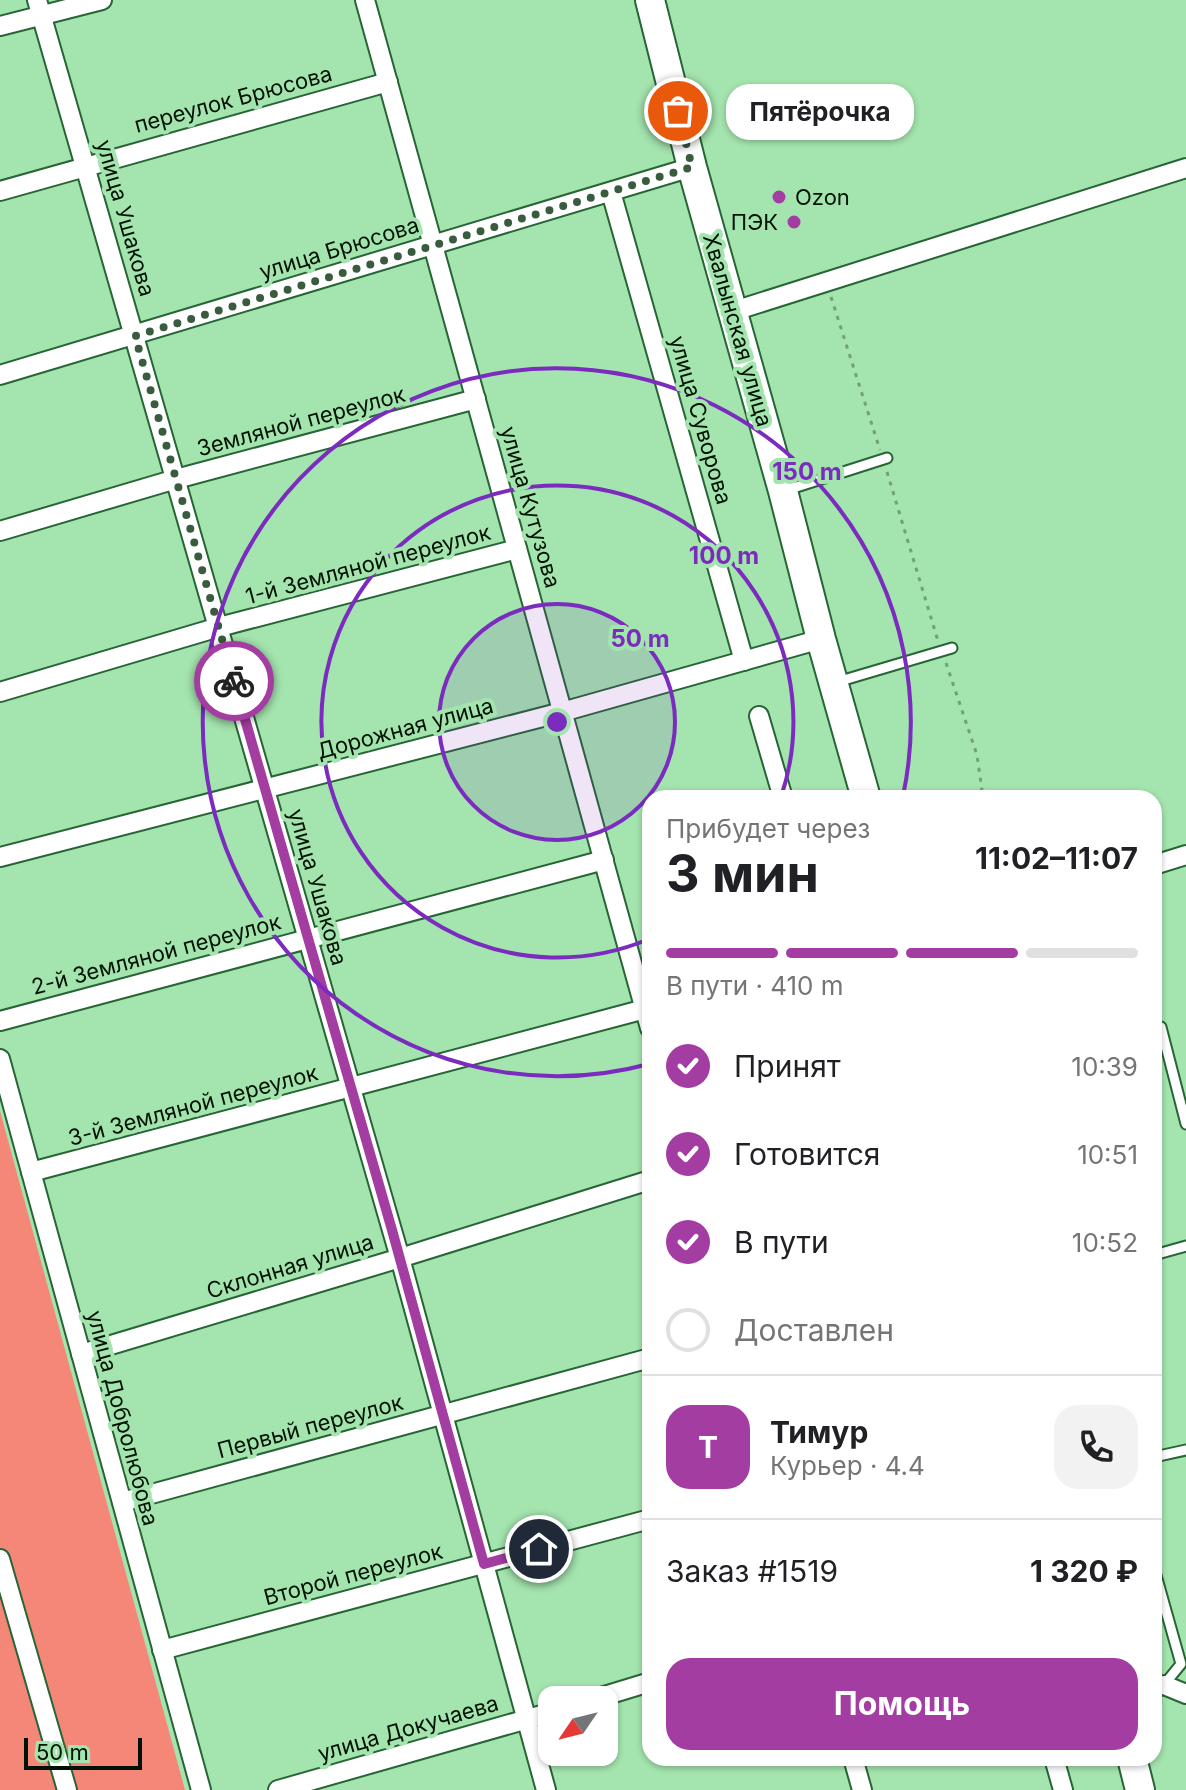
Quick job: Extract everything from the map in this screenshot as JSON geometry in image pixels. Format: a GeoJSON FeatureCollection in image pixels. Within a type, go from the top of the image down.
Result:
{"type":"FeatureCollection","features":[{"type":"Feature","properties":{"kind":"main road","name":"Хвалынская улица"},"geometry":{"type":"LineString","coordinates":[[650,0],[692,167],[864,790]]}},
{"type":"Feature","properties":{"kind":"main road"},"geometry":{"type":"LineString","coordinates":[[1134,1766],[1140,1790]]}},
{"type":"Feature","properties":{"kind":"street"},"geometry":{"type":"LineString","coordinates":[[0,26],[40,8],[102,0]]}},
{"type":"Feature","properties":{"kind":"street","name":"улица Кутузова"},"geometry":{"type":"LineString","coordinates":[[365,0],[642,1001]]}},
{"type":"Feature","properties":{"kind":"street","name":"улица Ушакова"},"geometry":{"type":"LineString","coordinates":[[40,8],[400,1258],[546,1790]]}},
{"type":"Feature","properties":{"kind":"street","name":"переулок Брюсова"},"geometry":{"type":"LineString","coordinates":[[0,191],[388,82]]}},
{"type":"Feature","properties":{"kind":"street","name":"улица Брюсова"},"geometry":{"type":"LineString","coordinates":[[0,375],[692,167]]}},
{"type":"Feature","properties":{"kind":"street"},"geometry":{"type":"LineString","coordinates":[[734,311],[1186,168]]}},
{"type":"Feature","properties":{"kind":"street","name":"улица Суворова"},"geometry":{"type":"LineString","coordinates":[[611,192],[744,661]]}},
{"type":"Feature","properties":{"kind":"street","name":"Земляной переулок"},"geometry":{"type":"LineString","coordinates":[[0,531],[176,479],[476,399]]}},
{"type":"Feature","properties":{"kind":"street","name":"1-й Земляной переулок"},"geometry":{"type":"LineString","coordinates":[[0,692],[219,627],[517,549]]}},
{"type":"Feature","properties":{"kind":"street","name":"Дорожная улица"},"geometry":{"type":"LineString","coordinates":[[0,857],[562,712],[821,639]]}},
{"type":"Feature","properties":{"kind":"street"},"geometry":{"type":"LineString","coordinates":[[759,716],[781,790]]}},
{"type":"Feature","properties":{"kind":"street"},"geometry":{"type":"LineString","coordinates":[[1162,862],[1186,855]]}},
{"type":"Feature","properties":{"kind":"street","name":"2-й Земляной переулок"},"geometry":{"type":"LineString","coordinates":[[0,1021],[604,860]]}},
{"type":"Feature","properties":{"kind":"street","name":"3-й Земляной переулок"},"geometry":{"type":"LineString","coordinates":[[31,1172],[351,1088],[642,1020]]}},
{"type":"Feature","properties":{"kind":"street","name":"улица Добролюбова"},"geometry":{"type":"LineString","coordinates":[[0,1059],[201,1790]]}},
{"type":"Feature","properties":{"kind":"street","name":"Склонная улица"},"geometry":{"type":"LineString","coordinates":[[81,1354],[642,1182]]}},
{"type":"Feature","properties":{"kind":"street","name":"Первый переулок"},"geometry":{"type":"LineString","coordinates":[[122,1502],[642,1360]]}},
{"type":"Feature","properties":{"kind":"street","name":"Второй переулок"},"geometry":{"type":"LineString","coordinates":[[162,1650],[642,1521]]}},
{"type":"Feature","properties":{"kind":"street"},"geometry":{"type":"LineString","coordinates":[[0,1559],[67,1790]]}},
{"type":"Feature","properties":{"kind":"street"},"geometry":{"type":"LineString","coordinates":[[618,1692],[642,1684]]}},
{"type":"Feature","properties":{"kind":"street"},"geometry":{"type":"LineString","coordinates":[[1162,1691],[1186,1694]]}},
{"type":"Feature","properties":{"kind":"street","name":"улица Докучаева"},"geometry":{"type":"LineString","coordinates":[[278,1790],[538,1716]]}},
{"type":"Feature","properties":{"kind":"street"},"geometry":{"type":"LineString","coordinates":[[854,1766],[858,1789]]}},
{"type":"Feature","properties":{"kind":"street"},"geometry":{"type":"LineString","coordinates":[[1056,1766],[1063,1790]]}},
{"type":"Feature","properties":{"kind":"lane"},"geometry":{"type":"LineString","coordinates":[[783,491],[885,458]]}},
{"type":"Feature","properties":{"kind":"lane"},"geometry":{"type":"LineString","coordinates":[[833,683],[952,648]]}},
{"type":"Feature","properties":{"kind":"lane"},"geometry":{"type":"LineString","coordinates":[[1162,1031],[1186,1124]]}},
{"type":"Feature","properties":{"kind":"lane"},"geometry":{"type":"LineString","coordinates":[[1162,1253],[1186,1246]]}},
{"type":"Feature","properties":{"kind":"lane"},"geometry":{"type":"LineString","coordinates":[[1162,1455],[1186,1450]]}},
{"type":"Feature","properties":{"kind":"lane"},"geometry":{"type":"LineString","coordinates":[[1162,1596],[1181,1664],[1162,1687]]}},
{"type":"Feature","properties":{"kind":"path"},"geometry":{"type":"LineString","coordinates":[[826,282],[885,458],[942,652],[977,755],[982,790]]}},
{"type":"Feature","properties":{"kind":"shaded area"},"geometry":{"type":"Polygon","coordinates":[[[0,1111],[185,1790],[0,1790],[0,1111]]]}},
{"type":"Feature","properties":{"kind":"way so far"},"geometry":{"type":"LineString","coordinates":[[234,681],[135,336],[692,167],[678,111]]}},
{"type":"Feature","properties":{"kind":"place","name":"Пятёрочка"},"geometry":{"type":"Point","coordinates":[678,111]}},
{"type":"Feature","properties":{"kind":"place","name":"Ozon"},"geometry":{"type":"Point","coordinates":[779,197]}},
{"type":"Feature","properties":{"kind":"place","name":"ПЭК"},"geometry":{"type":"Point","coordinates":[794,222]}},
{"type":"Feature","properties":{"kind":"route"},"geometry":{"type":"LineString","coordinates":[[234,681],[392,1230],[484,1564],[539,1549]]}}]}
